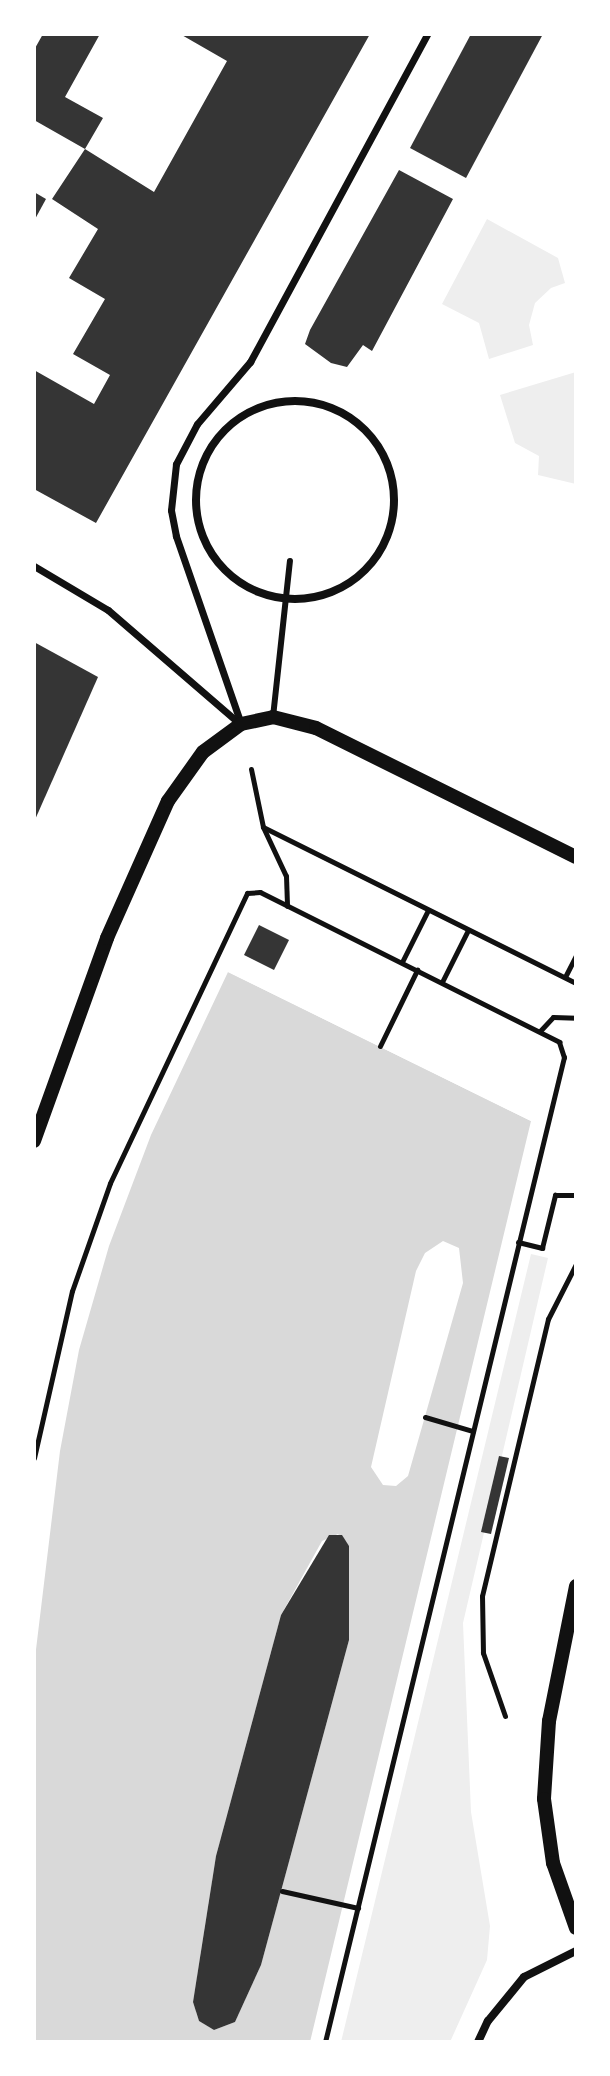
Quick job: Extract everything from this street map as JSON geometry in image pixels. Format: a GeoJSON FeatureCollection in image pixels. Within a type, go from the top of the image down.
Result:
{"type":"FeatureCollection","features":[{"type":"Feature","properties":{"kind":"street"},"geometry":{"type":"LineString","coordinates":[[241,724],[176,536],[171,510],[176,464],[197,424],[250,362],[427,34]]}},
{"type":"Feature","properties":{"kind":"street"},"geometry":{"type":"LineString","coordinates":[[297,400],[334,408],[365,429],[389,468],[394,507],[385,543],[363,572],[321,596],[286,598],[248,587],[218,562],[203,536],[196,498],[204,460],[226,429],[258,408],[297,400]]}},
{"type":"Feature","properties":{"kind":"street"},"geometry":{"type":"LineString","coordinates":[[34,566],[108,610],[241,724]]}},
{"type":"Feature","properties":{"kind":"street"},"geometry":{"type":"LineString","coordinates":[[34,1141],[107,938],[168,801],[203,752],[241,724],[273,717],[316,728],[576,857]]}},
{"type":"Feature","properties":{"kind":"street"},"geometry":{"type":"LineString","coordinates":[[576,1586],[549,1721],[544,1799],[553,1863],[576,1928]]}},
{"type":"Feature","properties":{"kind":"street"},"geometry":{"type":"LineString","coordinates":[[478,2042],[488,2021],[524,1977],[576,1951]]}},
{"type":"Feature","properties":{"kind":"lane"},"geometry":{"type":"LineString","coordinates":[[273,717],[290,561]]}},
{"type":"Feature","properties":{"kind":"path"},"geometry":{"type":"LineString","coordinates":[[241,724],[263,827],[286,876],[287,906]]}},
{"type":"Feature","properties":{"kind":"path"},"geometry":{"type":"LineString","coordinates":[[263,827],[576,983]]}},
{"type":"Feature","properties":{"kind":"path"},"geometry":{"type":"LineString","coordinates":[[34,1458],[72,1291],[136,1124],[243,898],[260,892],[559,1042],[564,1057],[325,2042]]}},
{"type":"Feature","properties":{"kind":"path"},"geometry":{"type":"LineString","coordinates":[[402,962],[428,910]]}},
{"type":"Feature","properties":{"kind":"path"},"geometry":{"type":"LineString","coordinates":[[442,982],[468,930]]}},
{"type":"Feature","properties":{"kind":"path"},"geometry":{"type":"LineString","coordinates":[[565,977],[576,955]]}},
{"type":"Feature","properties":{"kind":"path"},"geometry":{"type":"LineString","coordinates":[[380,1046],[417,970]]}},
{"type":"Feature","properties":{"kind":"path"},"geometry":{"type":"LineString","coordinates":[[540,1031],[553,1017],[576,1018]]}},
{"type":"Feature","properties":{"kind":"path"},"geometry":{"type":"LineString","coordinates":[[518,1242],[542,1248],[555,1195],[576,1195]]}},
{"type":"Feature","properties":{"kind":"path"},"geometry":{"type":"LineString","coordinates":[[510,1728],[483,1653],[482,1596],[548,1319],[576,1264]]}},
{"type":"Feature","properties":{"kind":"path"},"geometry":{"type":"LineString","coordinates":[[425,1417],[473,1431]]}},
{"type":"Feature","properties":{"kind":"path"},"geometry":{"type":"LineString","coordinates":[[282,1891],[358,1908]]}},
{"type":"Feature","properties":{"kind":"shaded area"},"geometry":{"type":"Polygon","coordinates":[[[487,219],[558,258],[565,283],[551,288],[535,303],[529,325],[533,345],[489,359],[479,323],[442,304],[487,219]]]}},
{"type":"Feature","properties":{"kind":"shaded area"},"geometry":{"type":"Polygon","coordinates":[[[576,372],[576,484],[538,475],[539,456],[515,443],[500,395],[576,372]]]}},
{"type":"Feature","properties":{"kind":"shaded area"},"geometry":{"type":"Polygon","coordinates":[[[228,972],[531,1121],[310,2042],[34,2042],[34,1666],[60,1451],[79,1350],[109,1246],[151,1135],[228,972]],[[443,1241],[425,1253],[416,1271],[371,1467],[383,1485],[396,1486],[408,1476],[463,1283],[459,1248],[443,1241]],[[338,1534],[322,1541],[281,1615],[216,1856],[193,2002],[199,2021],[214,2030],[235,2022],[261,1965],[349,1640],[349,1546],[338,1534]]]}},
{"type":"Feature","properties":{"kind":"shaded area"},"geometry":{"type":"Polygon","coordinates":[[[531,1254],[548,1258],[463,1623],[471,1812],[490,1926],[487,1960],[450,2042],[341,2042],[531,1254]]]}},
{"type":"Feature","properties":{"kind":"pier"},"geometry":{"type":"Polygon","coordinates":[[[230,968],[532,1117],[531,1121],[228,972],[230,968]]]}},
{"type":"Feature","properties":{"kind":"building"},"geometry":{"type":"Polygon","coordinates":[[[43,34],[100,34],[65,97],[103,118],[85,149],[34,120],[34,50],[43,34]]]}},
{"type":"Feature","properties":{"kind":"building"},"geometry":{"type":"Polygon","coordinates":[[[180,34],[370,34],[96,523],[34,489],[34,370],[94,404],[110,375],[73,354],[105,299],[69,278],[98,229],[52,199],[85,149],[154,192],[227,61],[180,34]]]}},
{"type":"Feature","properties":{"kind":"building"},"geometry":{"type":"Polygon","coordinates":[[[471,34],[543,34],[466,178],[410,148],[471,34]]]}},
{"type":"Feature","properties":{"kind":"building"},"geometry":{"type":"Polygon","coordinates":[[[399,170],[453,199],[372,351],[363,345],[347,367],[331,363],[305,344],[399,170]]]}},
{"type":"Feature","properties":{"kind":"building"},"geometry":{"type":"Polygon","coordinates":[[[34,192],[46,199],[34,221],[34,192]]]}},
{"type":"Feature","properties":{"kind":"building"},"geometry":{"type":"Polygon","coordinates":[[[34,642],[98,677],[34,822],[34,642]]]}},
{"type":"Feature","properties":{"kind":"building"},"geometry":{"type":"Polygon","coordinates":[[[259,925],[289,940],[274,970],[244,955],[259,925]]]}},
{"type":"Feature","properties":{"kind":"building"},"geometry":{"type":"Polygon","coordinates":[[[499,1456],[509,1458],[491,1534],[481,1532],[499,1456]]]}},
{"type":"Feature","properties":{"kind":"building"},"geometry":{"type":"Polygon","coordinates":[[[329,1535],[342,1535],[349,1546],[349,1640],[261,1965],[235,2022],[214,2030],[199,2021],[193,2002],[216,1856],[281,1615],[329,1535]]]}}]}
